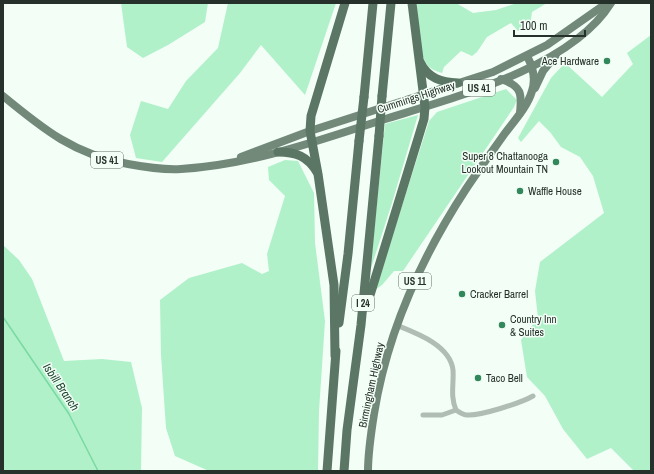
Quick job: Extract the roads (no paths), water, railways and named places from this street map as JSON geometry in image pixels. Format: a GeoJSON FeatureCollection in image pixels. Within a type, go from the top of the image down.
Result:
{"type":"FeatureCollection","features":[{"type":"Feature","properties":{"kind":"highway"},"geometry":{"type":"LineString","coordinates":[[335,356],[334,285],[318,174],[310,131],[311,116],[345,3]]}},
{"type":"Feature","properties":{"kind":"highway","name":"I 24"},"geometry":{"type":"LineString","coordinates":[[327,471],[335,356],[348,254],[358,141],[364,97],[373,3]]}},
{"type":"Feature","properties":{"kind":"highway","name":"I 24"},"geometry":{"type":"LineString","coordinates":[[344,471],[347,430],[361,325],[391,3]]}},
{"type":"Feature","properties":{"kind":"highway"},"geometry":{"type":"LineString","coordinates":[[361,325],[424,119],[425,107],[422,96],[412,3]]}},
{"type":"Feature","properties":{"kind":"highway"},"geometry":{"type":"LineString","coordinates":[[418,57],[423,69],[437,80],[458,83]]}},
{"type":"Feature","properties":{"kind":"highway"},"geometry":{"type":"LineString","coordinates":[[278,152],[292,152],[303,156],[310,162],[318,174]]}},
{"type":"Feature","properties":{"kind":"main road","name":"Cummings Highway"},"geometry":{"type":"LineString","coordinates":[[228,162],[310,131],[493,72],[547,46],[607,3]]}},
{"type":"Feature","properties":{"kind":"main road","name":"Cummings Highway"},"geometry":{"type":"LineString","coordinates":[[3,96],[59,139],[84,153],[106,160],[150,167],[179,169],[228,162],[278,152],[312,142],[425,107],[501,79],[532,66],[562,48],[600,20],[611,3]]}},
{"type":"Feature","properties":{"kind":"main road"},"geometry":{"type":"LineString","coordinates":[[530,96],[543,70],[562,48]]}},
{"type":"Feature","properties":{"kind":"main road","name":"Birmingham Highway"},"geometry":{"type":"LineString","coordinates":[[368,471],[371,432],[377,395],[386,356],[396,325],[422,264],[438,235],[466,189],[520,114],[530,96],[534,79],[532,66],[527,56]]}},
{"type":"Feature","properties":{"kind":"main road"},"geometry":{"type":"LineString","coordinates":[[501,79],[514,85],[521,94],[520,114]]}},
{"type":"Feature","properties":{"kind":"street"},"geometry":{"type":"LineString","coordinates":[[396,325],[438,346],[445,353],[453,370],[452,402],[456,410],[467,415],[480,413],[522,402],[533,396]]}},
{"type":"Feature","properties":{"kind":"street"},"geometry":{"type":"LineString","coordinates":[[423,415],[442,415],[456,410]]}},
{"type":"Feature","properties":{"kind":"waterway","name":"Isbill Branch"},"geometry":{"type":"LineString","coordinates":[[3,317],[69,414],[98,471]]}},
{"type":"Feature","properties":{"kind":"place","name":"Ace Hardware"},"geometry":{"type":"Point","coordinates":[607,61]}},
{"type":"Feature","properties":{"kind":"place","name":"Super 8 Chattanooga Lookout Mountain TN"},"geometry":{"type":"Point","coordinates":[556,162]}},
{"type":"Feature","properties":{"kind":"place","name":"Waffle House"},"geometry":{"type":"Point","coordinates":[520,191]}},
{"type":"Feature","properties":{"kind":"place","name":"Cracker Barrel"},"geometry":{"type":"Point","coordinates":[462,294]}},
{"type":"Feature","properties":{"kind":"place","name":"Country Inn & Suites"},"geometry":{"type":"Point","coordinates":[502,325]}},
{"type":"Feature","properties":{"kind":"place","name":"Taco Bell"},"geometry":{"type":"Point","coordinates":[478,378]}}]}
